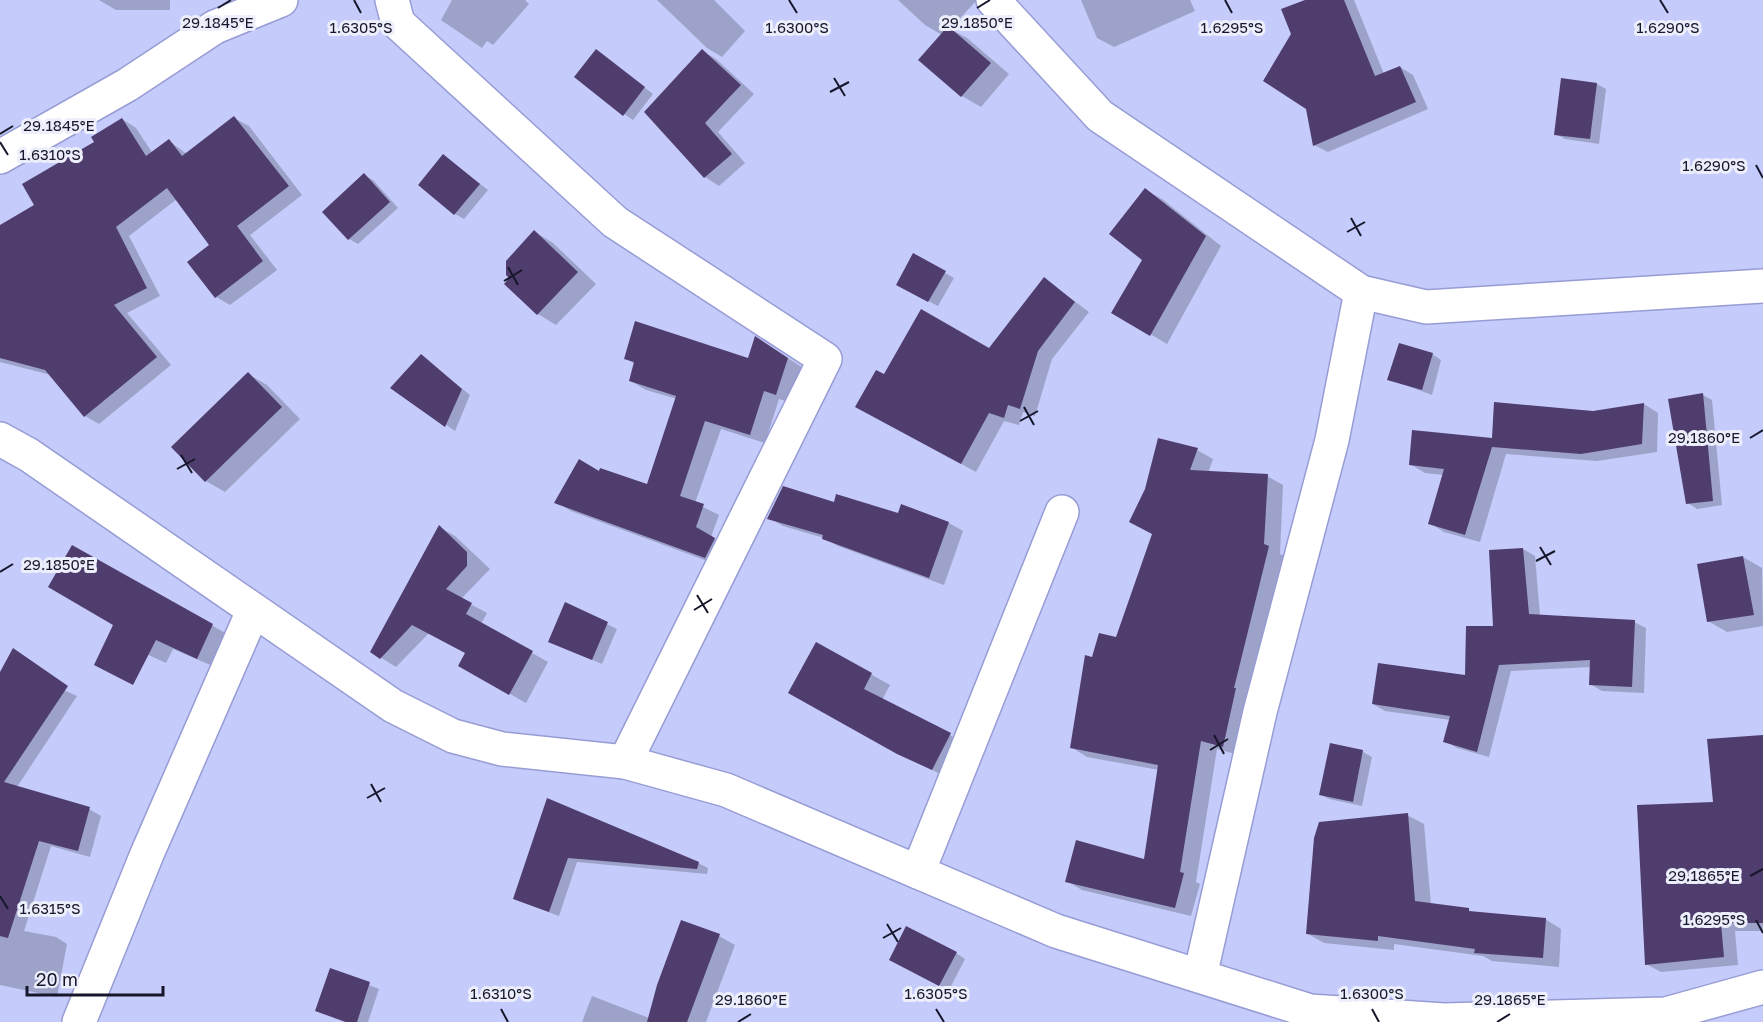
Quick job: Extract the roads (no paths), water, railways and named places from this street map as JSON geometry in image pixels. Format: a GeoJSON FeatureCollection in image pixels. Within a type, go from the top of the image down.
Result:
{"type":"FeatureCollection","features":[{"type":"Feature","properties":{"kind":"street"},"geometry":{"type":"LineString","coordinates":[[0,157],[127,85],[215,27],[281,0]]}},
{"type":"Feature","properties":{"kind":"street"},"geometry":{"type":"LineString","coordinates":[[392,0],[398,23],[615,222],[825,359],[625,762]]}},
{"type":"Feature","properties":{"kind":"street"},"geometry":{"type":"LineString","coordinates":[[993,0],[1100,116],[1361,292],[1426,307],[1763,286]]}},
{"type":"Feature","properties":{"kind":"street"},"geometry":{"type":"LineString","coordinates":[[1200,976],[1260,712],[1332,440],[1361,292]]}},
{"type":"Feature","properties":{"kind":"street"},"geometry":{"type":"LineString","coordinates":[[0,439],[29,455],[393,706],[453,736],[502,749],[625,762],[726,790],[1056,931],[1310,1011],[1444,1020],[1525,1020],[1666,1014],[1763,987]]}},
{"type":"Feature","properties":{"kind":"street"},"geometry":{"type":"LineString","coordinates":[[918,872],[1062,512]]}},
{"type":"Feature","properties":{"kind":"street"},"geometry":{"type":"LineString","coordinates":[[79,1022],[147,854],[253,611]]}}]}
